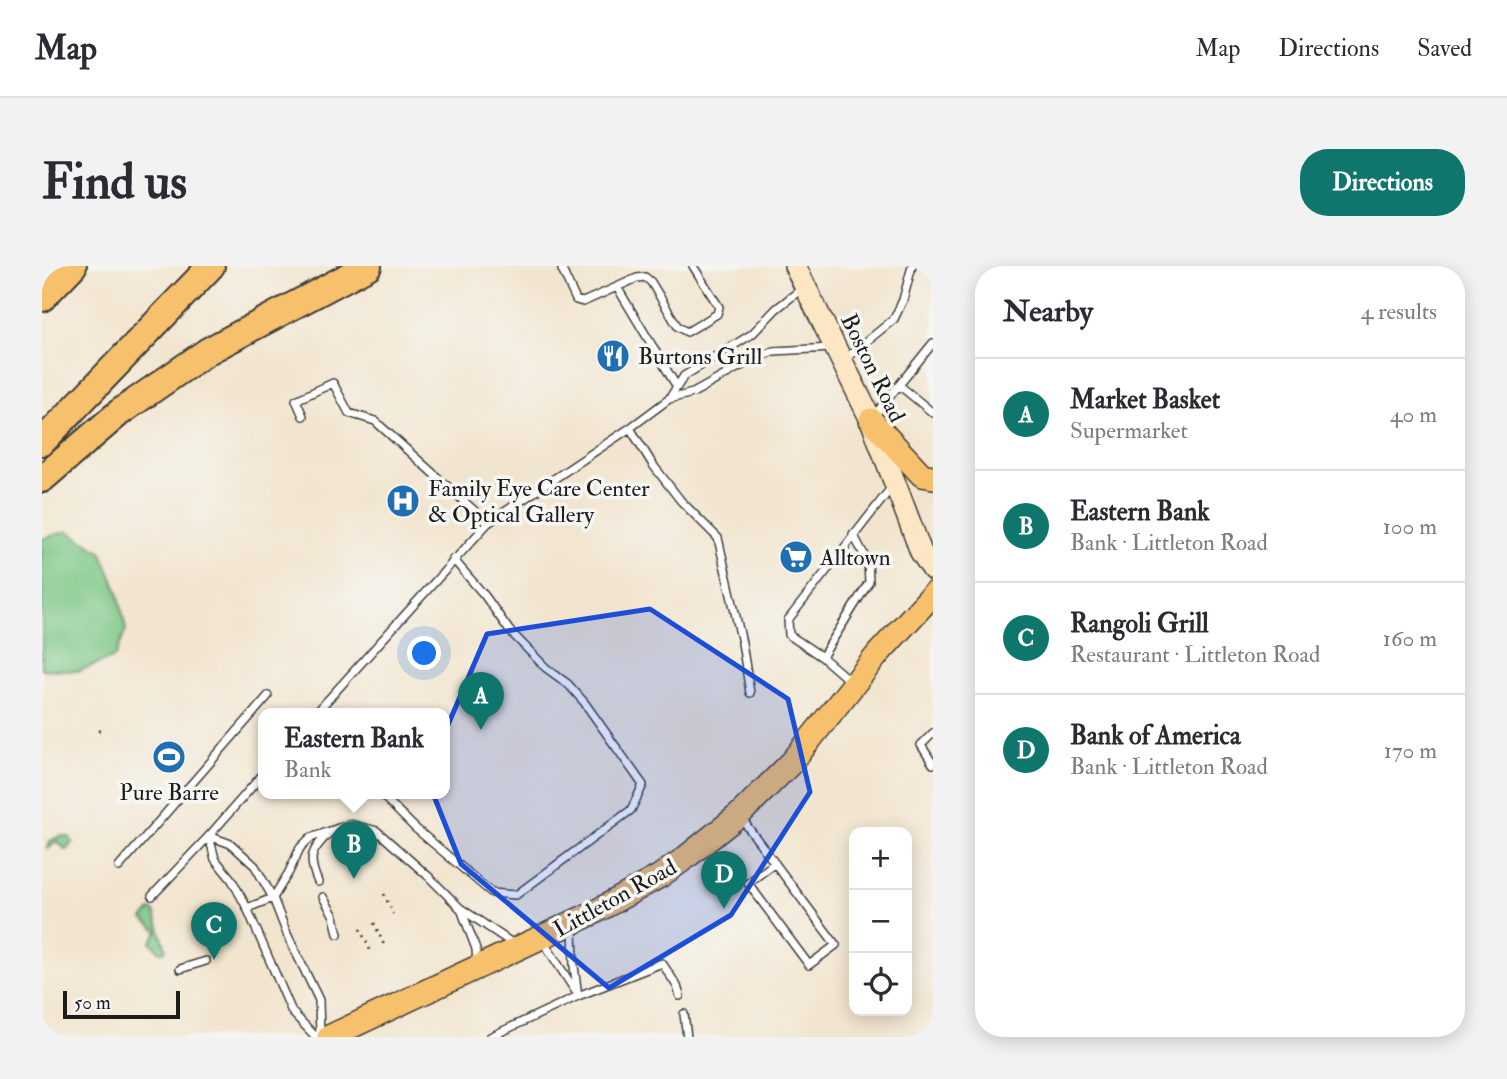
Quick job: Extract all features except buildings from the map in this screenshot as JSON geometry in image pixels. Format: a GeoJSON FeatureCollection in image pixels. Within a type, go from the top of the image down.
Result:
{"type":"FeatureCollection","features":[{"type":"Feature","properties":{"kind":"highway"},"geometry":{"type":"LineString","coordinates":[[42,298],[73,266]]}},
{"type":"Feature","properties":{"kind":"highway"},"geometry":{"type":"LineString","coordinates":[[42,442],[211,266]]}},
{"type":"Feature","properties":{"kind":"highway"},"geometry":{"type":"LineString","coordinates":[[42,479],[120,412],[208,351],[368,266]]}},
{"type":"Feature","properties":{"kind":"main road","name":"Boston Road"},"geometry":{"type":"LineString","coordinates":[[795,266],[871,420],[921,552],[933,570]]}},
{"type":"Feature","properties":{"kind":"main road"},"geometry":{"type":"LineString","coordinates":[[871,420],[922,475],[933,477]]}},
{"type":"Feature","properties":{"kind":"main road","name":"Littleton Road"},"geometry":{"type":"LineString","coordinates":[[329,1037],[478,969],[660,876],[739,815],[792,762],[878,654],[933,594]]}},
{"type":"Feature","properties":{"kind":"lane"},"geometry":{"type":"LineString","coordinates":[[564,266],[562,270],[576,300],[583,302],[645,277],[651,282],[678,327],[687,332],[716,314],[719,307],[693,266]]}},
{"type":"Feature","properties":{"kind":"lane"},"geometry":{"type":"LineString","coordinates":[[669,399],[693,393],[773,351],[839,355],[894,319],[903,300],[912,266]]}},
{"type":"Feature","properties":{"kind":"lane"},"geometry":{"type":"LineString","coordinates":[[320,708],[488,523],[669,399],[684,376],[752,334],[804,286]]}},
{"type":"Feature","properties":{"kind":"lane"},"geometry":{"type":"LineString","coordinates":[[617,287],[677,387]]}},
{"type":"Feature","properties":{"kind":"lane"},"geometry":{"type":"LineString","coordinates":[[871,420],[933,343]]}},
{"type":"Feature","properties":{"kind":"lane"},"geometry":{"type":"LineString","coordinates":[[303,416],[296,400],[333,383],[349,413],[376,421],[488,523]]}},
{"type":"Feature","properties":{"kind":"lane"},"geometry":{"type":"LineString","coordinates":[[899,385],[933,413]]}},
{"type":"Feature","properties":{"kind":"lane"},"geometry":{"type":"LineString","coordinates":[[630,428],[653,465],[681,501],[719,538],[740,631],[750,693]]}},
{"type":"Feature","properties":{"kind":"lane"},"geometry":{"type":"LineString","coordinates":[[853,685],[822,657],[789,635],[788,620],[896,482]]}},
{"type":"Feature","properties":{"kind":"lane"},"geometry":{"type":"LineString","coordinates":[[822,657],[869,582],[868,562],[853,534]]}},
{"type":"Feature","properties":{"kind":"lane"},"geometry":{"type":"LineString","coordinates":[[386,799],[415,828],[492,893],[516,895],[631,810],[643,785],[584,702],[509,630],[485,596],[453,559]]}},
{"type":"Feature","properties":{"kind":"lane"},"geometry":{"type":"LineString","coordinates":[[119,867],[268,696]]}},
{"type":"Feature","properties":{"kind":"lane"},"geometry":{"type":"LineString","coordinates":[[933,733],[921,745],[933,764]]}},
{"type":"Feature","properties":{"kind":"lane"},"geometry":{"type":"LineString","coordinates":[[152,896],[258,780]]}},
{"type":"Feature","properties":{"kind":"lane"},"geometry":{"type":"LineString","coordinates":[[739,815],[836,944],[810,965],[748,883],[775,863]]}},
{"type":"Feature","properties":{"kind":"lane"},"geometry":{"type":"LineString","coordinates":[[247,908],[273,898],[300,848],[310,838],[350,824],[377,831],[460,908],[519,948]]}},
{"type":"Feature","properties":{"kind":"lane"},"geometry":{"type":"LineString","coordinates":[[318,882],[311,866],[311,857],[319,843],[332,830]]}},
{"type":"Feature","properties":{"kind":"lane"},"geometry":{"type":"LineString","coordinates":[[209,836],[231,844],[255,866],[273,898],[319,1000],[318,1037]]}},
{"type":"Feature","properties":{"kind":"lane"},"geometry":{"type":"LineString","coordinates":[[209,836],[215,859],[232,880],[247,908],[292,1012],[318,1037]]}},
{"type":"Feature","properties":{"kind":"lane"},"geometry":{"type":"LineString","coordinates":[[324,897],[334,916],[338,934]]}},
{"type":"Feature","properties":{"kind":"lane"},"geometry":{"type":"LineString","coordinates":[[460,908],[476,949],[478,969]]}},
{"type":"Feature","properties":{"kind":"lane"},"geometry":{"type":"LineString","coordinates":[[573,922],[578,996]]}},
{"type":"Feature","properties":{"kind":"lane"},"geometry":{"type":"LineString","coordinates":[[541,938],[578,996]]}},
{"type":"Feature","properties":{"kind":"lane"},"geometry":{"type":"LineString","coordinates":[[180,969],[206,961]]}},
{"type":"Feature","properties":{"kind":"lane"},"geometry":{"type":"LineString","coordinates":[[490,1037],[578,996],[662,963],[677,986],[680,996]]}},
{"type":"Feature","properties":{"kind":"lane"},"geometry":{"type":"LineString","coordinates":[[684,1014],[687,1037]]}},
{"type":"Feature","properties":{"kind":"path"},"geometry":{"type":"LineString","coordinates":[[384,894],[393,914]]}},
{"type":"Feature","properties":{"kind":"path"},"geometry":{"type":"LineString","coordinates":[[374,923],[384,945]]}},
{"type":"Feature","properties":{"kind":"path"},"geometry":{"type":"LineString","coordinates":[[360,929],[371,952]]}},
{"type":"Feature","properties":{"kind":"highlighted area"},"geometry":{"type":"Polygon","coordinates":[[[650,609],[788,699],[810,792],[731,915],[609,988],[461,864],[426,776],[487,634],[650,609]]]}},
{"type":"Feature","properties":{"kind":"green space"},"geometry":{"type":"Polygon","coordinates":[[[67,531],[101,551],[118,592],[126,630],[115,657],[79,671],[42,669],[42,539],[67,531]]]}},
{"type":"Feature","properties":{"kind":"green space"},"geometry":{"type":"Polygon","coordinates":[[[60,836],[69,837],[73,842],[66,850],[57,841],[48,849],[50,841],[60,836]]]}},
{"type":"Feature","properties":{"kind":"green space"},"geometry":{"type":"Polygon","coordinates":[[[151,910],[154,911],[166,949],[164,952],[160,952],[151,942],[158,931],[143,919],[151,910]]]}},
{"type":"Feature","properties":{"kind":"place","name":"Burtons Grill"},"geometry":{"type":"Point","coordinates":[613,356]}},
{"type":"Feature","properties":{"kind":"place","name":"Family Eye Care Center & Optical Gallery"},"geometry":{"type":"Point","coordinates":[403,501]}},
{"type":"Feature","properties":{"kind":"place","name":"Alltown"},"geometry":{"type":"Point","coordinates":[796,557]}},
{"type":"Feature","properties":{"kind":"place","name":"Market Basket"},"geometry":{"type":"Point","coordinates":[481,730]}},
{"type":"Feature","properties":{"kind":"place","name":"Pure Barre"},"geometry":{"type":"Point","coordinates":[169,757]}},
{"type":"Feature","properties":{"kind":"place","name":"Eastern Bank"},"geometry":{"type":"Point","coordinates":[354,879]}},
{"type":"Feature","properties":{"kind":"place","name":"Bank of America"},"geometry":{"type":"Point","coordinates":[724,909]}},
{"type":"Feature","properties":{"kind":"place","name":"Rangoli Grill"},"geometry":{"type":"Point","coordinates":[214,960]}}]}
